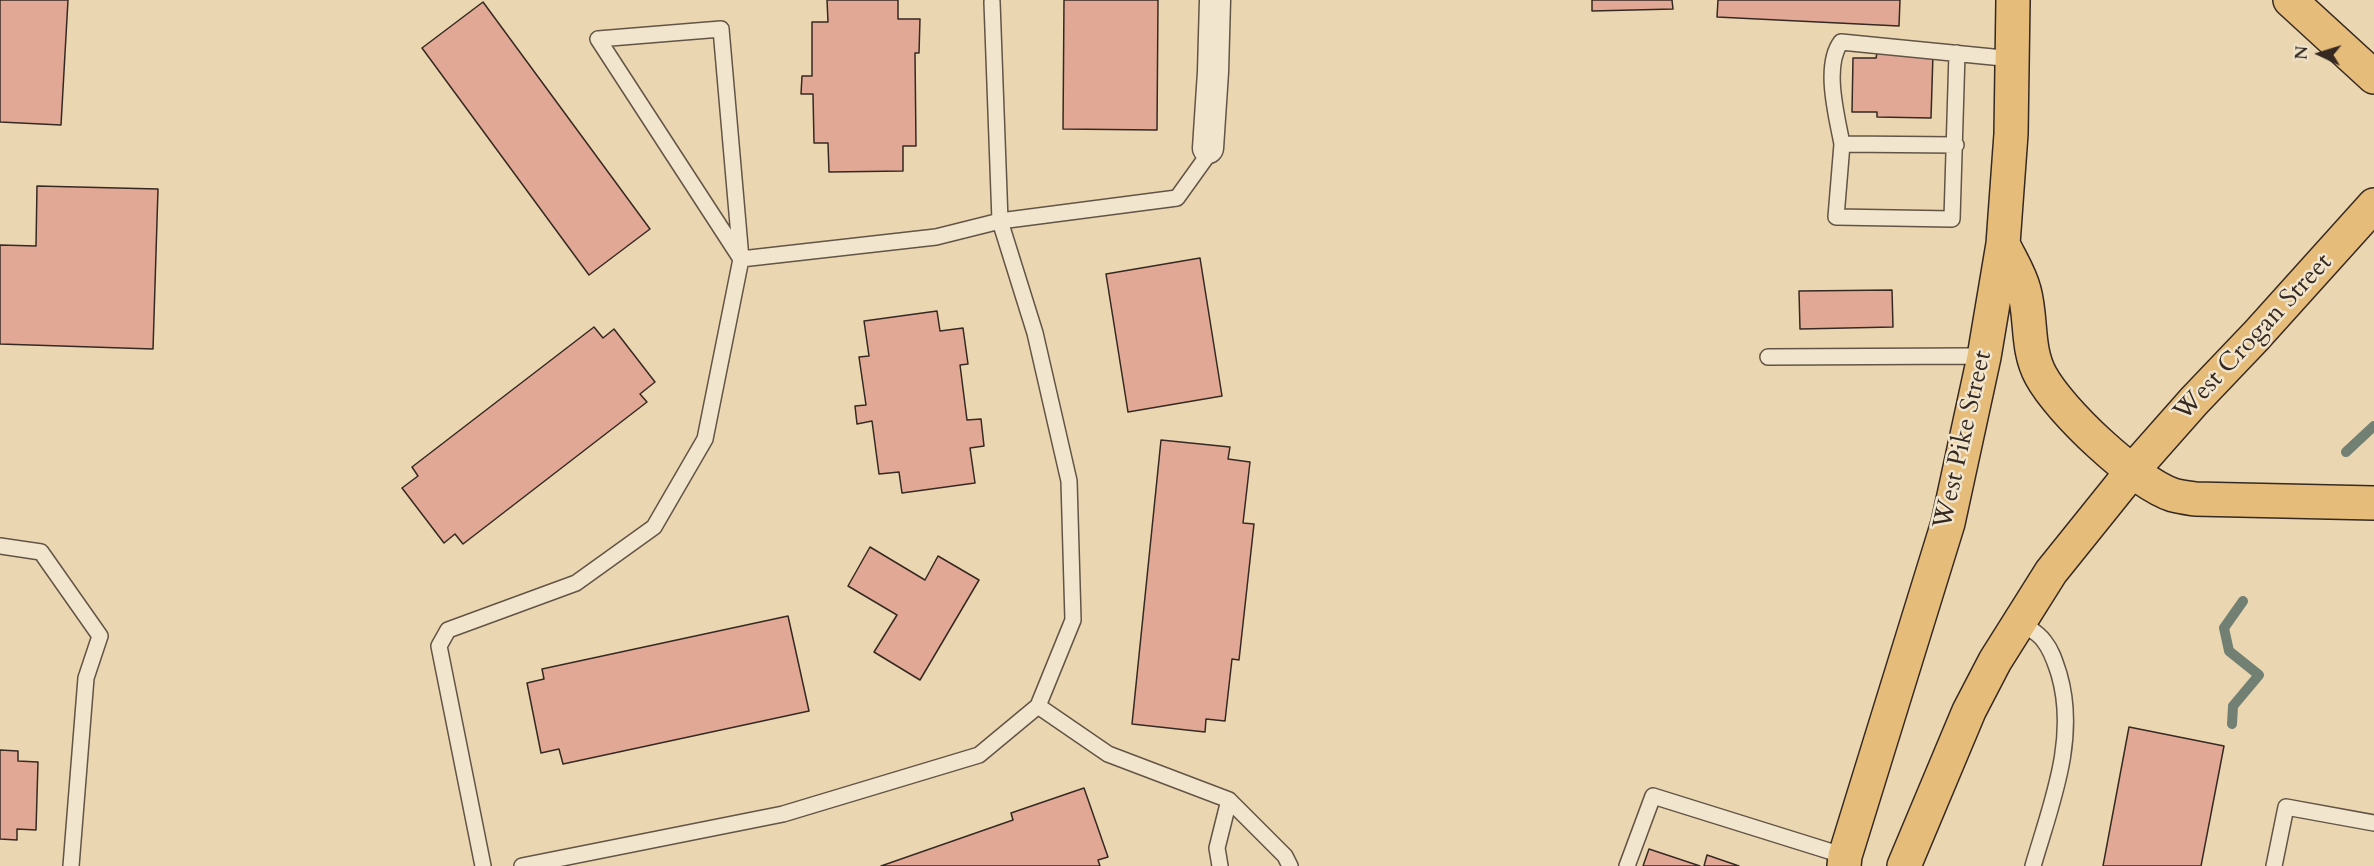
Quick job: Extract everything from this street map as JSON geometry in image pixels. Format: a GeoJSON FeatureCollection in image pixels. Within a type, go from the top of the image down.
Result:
{"type":"FeatureCollection","features":[{"type":"Feature","properties":{"kind":"main road","name":"West Pike Street"},"geometry":{"type":"LineString","coordinates":[[1844,861],[1947,523],[1984,357],[2003,244],[2011,134],[2013,0]]}},
{"type":"Feature","properties":{"kind":"main road"},"geometry":{"type":"LineString","coordinates":[[2299,8],[2374,77]]}},
{"type":"Feature","properties":{"kind":"main road","name":"West Crogan Street"},"geometry":{"type":"LineString","coordinates":[[2133,470],[2374,205]]}},
{"type":"Feature","properties":{"kind":"main road"},"geometry":{"type":"LineString","coordinates":[[2003,244],[2024,290],[2030,341],[2040,375],[2091,435],[2153,485],[2173,495],[2195,499],[2374,503]]}},
{"type":"Feature","properties":{"kind":"main road"},"geometry":{"type":"LineString","coordinates":[[1904,866],[1969,711],[1995,661],[2051,572],[2133,470]]}},
{"type":"Feature","properties":{"kind":"street"},"geometry":{"type":"LineString","coordinates":[[1208,148],[1214,72],[1215,0]]}},
{"type":"Feature","properties":{"kind":"lane"},"geometry":{"type":"LineString","coordinates":[[522,866],[783,814],[979,755],[1038,706],[1072,620],[1069,481],[1035,333],[1000,221],[992,2]]}},
{"type":"Feature","properties":{"kind":"lane"},"geometry":{"type":"LineString","coordinates":[[483,866],[439,646],[448,630],[576,583],[654,527],[705,439],[741,259],[720,28],[598,39],[741,259]]}},
{"type":"Feature","properties":{"kind":"lane"},"geometry":{"type":"LineString","coordinates":[[1958,53],[1952,219],[1836,217],[1842,144],[1833,87],[1835,50],[1841,42],[1958,53],[2013,59]]}},
{"type":"Feature","properties":{"kind":"lane"},"geometry":{"type":"LineString","coordinates":[[1842,144],[1956,145]]}},
{"type":"Feature","properties":{"kind":"lane"},"geometry":{"type":"LineString","coordinates":[[741,259],[936,237],[1000,221],[1177,198],[1205,159],[1208,148]]}},
{"type":"Feature","properties":{"kind":"lane"},"geometry":{"type":"LineString","coordinates":[[1768,357],[1984,357]]}},
{"type":"Feature","properties":{"kind":"lane"},"geometry":{"type":"LineString","coordinates":[[0,546],[40,552],[100,636],[86,678],[71,866]]}},
{"type":"Feature","properties":{"kind":"lane"},"geometry":{"type":"LineString","coordinates":[[2019,621],[2043,639],[2054,656],[2066,708],[2066,736],[2059,776],[2033,866]]}},
{"type":"Feature","properties":{"kind":"lane"},"geometry":{"type":"LineString","coordinates":[[1038,706],[1108,754],[1229,801],[1285,856],[1290,866]]}},
{"type":"Feature","properties":{"kind":"lane"},"geometry":{"type":"LineString","coordinates":[[1627,866],[1653,796],[1844,861]]}},
{"type":"Feature","properties":{"kind":"lane"},"geometry":{"type":"LineString","coordinates":[[1220,866],[1216,848],[1229,801]]}},
{"type":"Feature","properties":{"kind":"lane"},"geometry":{"type":"LineString","coordinates":[[2274,866],[2286,807],[2374,823]]}},
{"type":"Feature","properties":{"kind":"building"},"geometry":{"type":"Polygon","coordinates":[[[0,0],[68,0],[61,125],[0,122],[0,0]]]}},
{"type":"Feature","properties":{"kind":"building"},"geometry":{"type":"Polygon","coordinates":[[[827,0],[898,0],[898,19],[920,19],[919,53],[915,53],[916,146],[903,146],[903,171],[829,172],[828,143],[814,143],[813,94],[801,94],[802,76],[812,76],[812,22],[828,22],[827,0]]]}},
{"type":"Feature","properties":{"kind":"building"},"geometry":{"type":"Polygon","coordinates":[[[1064,0],[1158,0],[1157,130],[1063,129],[1064,0]]]}},
{"type":"Feature","properties":{"kind":"building"},"geometry":{"type":"Polygon","coordinates":[[[1592,0],[1672,0],[1673,9],[1592,11],[1592,0]]]}},
{"type":"Feature","properties":{"kind":"building"},"geometry":{"type":"Polygon","coordinates":[[[1718,0],[1900,0],[1899,26],[1717,17],[1718,0]]]}},
{"type":"Feature","properties":{"kind":"building"},"geometry":{"type":"Polygon","coordinates":[[[483,2],[650,229],[589,275],[422,48],[483,2]]]}},
{"type":"Feature","properties":{"kind":"building"},"geometry":{"type":"Polygon","coordinates":[[[1877,53],[1933,54],[1931,118],[1877,117],[1877,112],[1852,112],[1853,58],[1876,58],[1877,53]]]}},
{"type":"Feature","properties":{"kind":"building"},"geometry":{"type":"Polygon","coordinates":[[[37,186],[158,189],[153,349],[0,344],[0,245],[36,246],[37,186]]]}},
{"type":"Feature","properties":{"kind":"building"},"geometry":{"type":"Polygon","coordinates":[[[1200,258],[1222,396],[1128,412],[1106,274],[1200,258]]]}},
{"type":"Feature","properties":{"kind":"building"},"geometry":{"type":"Polygon","coordinates":[[[1892,290],[1893,327],[1800,329],[1799,291],[1892,290]]]}},
{"type":"Feature","properties":{"kind":"building"},"geometry":{"type":"Polygon","coordinates":[[[937,311],[940,331],[963,328],[968,364],[960,365],[967,420],[981,419],[984,446],[970,448],[975,483],[902,493],[899,472],[879,474],[872,421],[857,424],[855,406],[866,405],[859,357],[869,356],[864,321],[937,311]]]}},
{"type":"Feature","properties":{"kind":"building"},"geometry":{"type":"Polygon","coordinates":[[[594,327],[603,338],[614,329],[655,382],[640,394],[647,402],[463,544],[455,534],[444,543],[402,488],[418,476],[412,467],[594,327]]]}},
{"type":"Feature","properties":{"kind":"building"},"geometry":{"type":"Polygon","coordinates":[[[1161,440],[1230,447],[1228,459],[1250,462],[1243,523],[1254,524],[1239,660],[1232,659],[1225,721],[1206,719],[1205,732],[1132,724],[1161,440]]]}},
{"type":"Feature","properties":{"kind":"building"},"geometry":{"type":"Polygon","coordinates":[[[870,547],[925,580],[938,556],[979,580],[920,680],[874,652],[897,615],[848,586],[870,547]]]}},
{"type":"Feature","properties":{"kind":"building"},"geometry":{"type":"Polygon","coordinates":[[[788,616],[809,711],[563,764],[559,749],[541,753],[527,683],[544,679],[542,669],[788,616]]]}},
{"type":"Feature","properties":{"kind":"building"},"geometry":{"type":"Polygon","coordinates":[[[2129,727],[2224,746],[2201,866],[2103,866],[2129,727]]]}},
{"type":"Feature","properties":{"kind":"building"},"geometry":{"type":"Polygon","coordinates":[[[0,750],[18,751],[18,761],[38,762],[36,830],[17,829],[17,840],[0,839],[0,750]]]}},
{"type":"Feature","properties":{"kind":"building"},"geometry":{"type":"Polygon","coordinates":[[[1084,788],[1108,857],[1098,860],[1100,866],[881,866],[1013,820],[1011,813],[1084,788]]]}},
{"type":"Feature","properties":{"kind":"building"},"geometry":{"type":"Polygon","coordinates":[[[1649,849],[1700,866],[1643,866],[1649,849]]]}},
{"type":"Feature","properties":{"kind":"building"},"geometry":{"type":"Polygon","coordinates":[[[1707,855],[1739,866],[1704,866],[1707,855]]]}},
{"type":"Feature","properties":{"kind":"waterway"},"geometry":{"type":"LineString","coordinates":[[2346,452],[2374,426]]}},
{"type":"Feature","properties":{"kind":"waterway"},"geometry":{"type":"LineString","coordinates":[[2232,724],[2233,706],[2259,675],[2229,651],[2224,628],[2243,601]]}}]}
